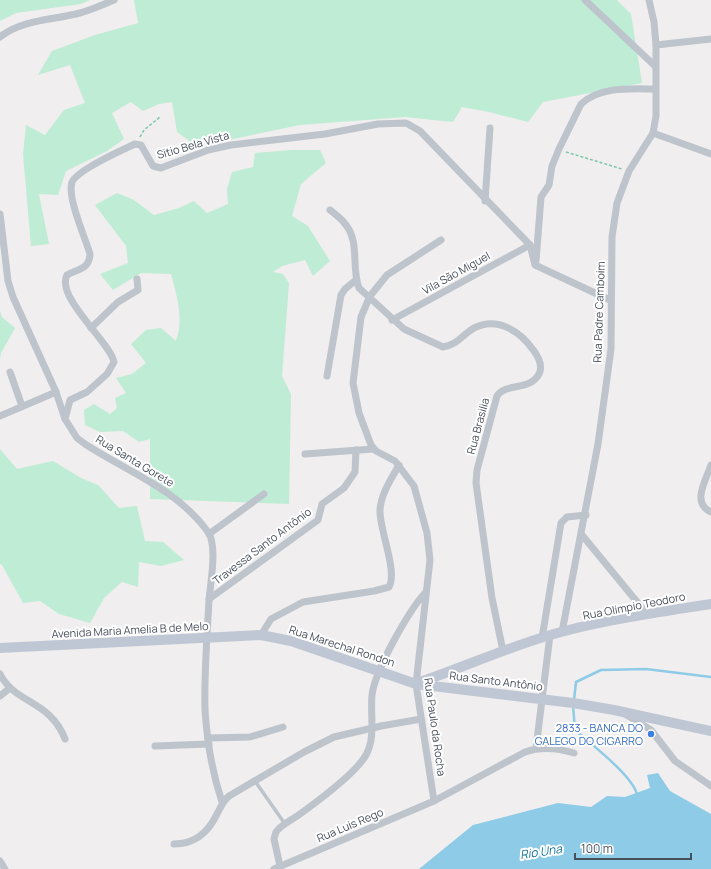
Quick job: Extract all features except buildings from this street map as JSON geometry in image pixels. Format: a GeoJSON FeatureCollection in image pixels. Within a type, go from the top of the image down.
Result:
{"type":"FeatureCollection","features":[{"type":"Feature","properties":{"kind":"street"},"geometry":{"type":"LineString","coordinates":[[0,37],[21,26],[77,14],[114,0]]}},
{"type":"Feature","properties":{"kind":"street"},"geometry":{"type":"LineString","coordinates":[[585,0],[656,66]]}},
{"type":"Feature","properties":{"kind":"street","name":"Rua Padre Camboim"},"geometry":{"type":"LineString","coordinates":[[562,632],[586,515],[598,444],[611,348],[610,300],[612,237],[617,203],[629,171],[653,133],[656,116],[656,45],[654,22],[649,0]]}},
{"type":"Feature","properties":{"kind":"street"},"geometry":{"type":"LineString","coordinates":[[656,45],[711,39]]}},
{"type":"Feature","properties":{"kind":"street"},"geometry":{"type":"LineString","coordinates":[[535,265],[541,197],[549,185],[552,166],[576,112],[587,98],[612,90],[655,89]]}},
{"type":"Feature","properties":{"kind":"street","name":"Sitio Bela Vista"},"geometry":{"type":"LineString","coordinates":[[135,144],[141,145],[153,166],[159,169],[208,150],[231,145],[325,134],[378,124],[406,122],[420,131],[485,201],[530,245]]}},
{"type":"Feature","properties":{"kind":"street"},"geometry":{"type":"LineString","coordinates":[[485,201],[490,128]]}},
{"type":"Feature","properties":{"kind":"street"},"geometry":{"type":"LineString","coordinates":[[653,133],[711,154]]}},
{"type":"Feature","properties":{"kind":"street"},"geometry":{"type":"LineString","coordinates":[[65,419],[70,400],[87,392],[107,374],[114,362],[112,355],[78,312],[65,282],[67,275],[87,266],[90,254],[73,200],[72,184],[75,177],[83,170],[135,144]]}},
{"type":"Feature","properties":{"kind":"street"},"geometry":{"type":"LineString","coordinates":[[330,210],[345,224],[353,241],[356,280],[361,291],[370,296],[392,320]]}},
{"type":"Feature","properties":{"kind":"street","name":"Rua Santa Gorete"},"geometry":{"type":"LineString","coordinates":[[0,214],[10,289],[23,322],[56,392],[65,419],[77,438],[98,452],[168,492],[184,505],[209,534]]}},
{"type":"Feature","properties":{"kind":"street"},"geometry":{"type":"LineString","coordinates":[[305,454],[373,449],[359,413],[353,384],[361,317],[370,296],[387,275],[441,240]]}},
{"type":"Feature","properties":{"kind":"street"},"geometry":{"type":"LineString","coordinates":[[530,245],[535,265]]}},
{"type":"Feature","properties":{"kind":"street","name":"Vila São Miguel"},"geometry":{"type":"LineString","coordinates":[[392,320],[530,245]]}},
{"type":"Feature","properties":{"kind":"street"},"geometry":{"type":"LineString","coordinates":[[535,265],[610,300]]}},
{"type":"Feature","properties":{"kind":"street"},"geometry":{"type":"LineString","coordinates":[[91,328],[118,302],[138,290],[137,279]]}},
{"type":"Feature","properties":{"kind":"street"},"geometry":{"type":"LineString","coordinates":[[328,376],[341,295],[345,289],[356,280]]}},
{"type":"Feature","properties":{"kind":"street","name":"Rua Brasilia"},"geometry":{"type":"LineString","coordinates":[[392,320],[410,333],[443,347],[456,342],[475,328],[491,324],[504,326],[514,330],[530,345],[538,356],[541,366],[539,373],[529,384],[504,390],[497,396],[477,470],[476,483],[480,521],[493,608],[503,651]]}},
{"type":"Feature","properties":{"kind":"street"},"geometry":{"type":"LineString","coordinates":[[10,372],[22,406]]}},
{"type":"Feature","properties":{"kind":"street"},"geometry":{"type":"LineString","coordinates":[[0,416],[56,392]]}},
{"type":"Feature","properties":{"kind":"street","name":"Rua Paulo da Rocha"},"geometry":{"type":"LineString","coordinates":[[373,449],[391,458],[399,465],[414,486],[427,533],[430,560],[425,592],[416,684],[434,801]]}},
{"type":"Feature","properties":{"kind":"street","name":"Travessa Santo Antônio"},"geometry":{"type":"LineString","coordinates":[[209,599],[318,520],[322,504],[344,488],[355,472],[356,450]]}},
{"type":"Feature","properties":{"kind":"street"},"geometry":{"type":"LineString","coordinates":[[261,635],[271,619],[303,602],[374,591],[389,587],[391,573],[381,519],[381,504],[388,484],[399,465]]}},
{"type":"Feature","properties":{"kind":"street"},"geometry":{"type":"LineString","coordinates":[[708,510],[701,504],[700,496],[711,465]]}},
{"type":"Feature","properties":{"kind":"street"},"geometry":{"type":"LineString","coordinates":[[222,802],[208,741],[205,683],[209,599],[213,559],[209,534],[264,494]]}},
{"type":"Feature","properties":{"kind":"street"},"geometry":{"type":"LineString","coordinates":[[574,753],[555,748],[536,748],[542,699],[546,637],[561,523],[567,517],[586,515]]}},
{"type":"Feature","properties":{"kind":"street"},"geometry":{"type":"LineString","coordinates":[[582,535],[647,614]]}},
{"type":"Feature","properties":{"kind":"street"},"geometry":{"type":"LineString","coordinates":[[277,868],[274,834],[329,791],[361,762],[368,749],[372,728],[372,694],[375,682],[402,626],[425,592]]}},
{"type":"Feature","properties":{"kind":"street","name":"Rua Olimpio Teodoro"},"geometry":{"type":"LineString","coordinates":[[416,684],[503,651],[562,632],[647,614],[711,604]]}},
{"type":"Feature","properties":{"kind":"street","name":"Avenida Maria Amelia B de Melo"},"geometry":{"type":"LineString","coordinates":[[0,648],[261,635]]}},
{"type":"Feature","properties":{"kind":"street","name":"Rua Marechal Rondon"},"geometry":{"type":"LineString","coordinates":[[261,635],[291,641],[381,670],[416,684]]}},
{"type":"Feature","properties":{"kind":"street"},"geometry":{"type":"LineString","coordinates":[[0,674],[10,688],[49,714],[59,725],[65,739]]}},
{"type":"Feature","properties":{"kind":"street","name":"Rua Santo Antônio"},"geometry":{"type":"LineString","coordinates":[[416,684],[573,703],[711,731]]}},
{"type":"Feature","properties":{"kind":"street"},"geometry":{"type":"LineString","coordinates":[[0,696],[10,688]]}},
{"type":"Feature","properties":{"kind":"street"},"geometry":{"type":"LineString","coordinates":[[618,711],[651,730],[675,761],[711,786]]}},
{"type":"Feature","properties":{"kind":"street"},"geometry":{"type":"LineString","coordinates":[[174,844],[183,844],[198,838],[212,823],[222,802],[237,790],[304,752],[334,737],[421,719]]}},
{"type":"Feature","properties":{"kind":"street"},"geometry":{"type":"LineString","coordinates":[[155,746],[250,737],[283,727]]}},
{"type":"Feature","properties":{"kind":"street","name":"Rua Luis Rego"},"geometry":{"type":"LineString","coordinates":[[277,868],[434,801],[536,748]]}},
{"type":"Feature","properties":{"kind":"street"},"geometry":{"type":"LineString","coordinates":[[0,861],[5,869]]}},
{"type":"Feature","properties":{"kind":"lane"},"geometry":{"type":"LineString","coordinates":[[255,781],[285,824]]}},
{"type":"Feature","properties":{"kind":"path"},"geometry":{"type":"LineString","coordinates":[[135,144],[144,130],[160,117]]}},
{"type":"Feature","properties":{"kind":"path"},"geometry":{"type":"LineString","coordinates":[[559,149],[629,171]]}},
{"type":"Feature","properties":{"kind":"green space"},"geometry":{"type":"Polygon","coordinates":[[[0,0],[90,0],[81,4],[16,13],[0,21],[0,0]]]}},
{"type":"Feature","properties":{"kind":"green space"},"geometry":{"type":"Polygon","coordinates":[[[134,0],[617,0],[631,14],[642,83],[543,102],[528,122],[462,107],[453,122],[405,117],[300,125],[209,144],[195,145],[177,132],[172,102],[159,104],[143,111],[131,102],[112,113],[124,139],[107,151],[66,171],[58,195],[39,194],[49,244],[31,246],[23,154],[26,125],[45,135],[64,110],[85,103],[70,65],[38,75],[52,51],[95,35],[138,23],[134,0]]]}},
{"type":"Feature","properties":{"kind":"green space"},"geometry":{"type":"Polygon","coordinates":[[[292,150],[320,150],[326,163],[301,184],[292,216],[308,226],[330,261],[313,276],[305,260],[282,266],[273,272],[283,274],[289,283],[282,376],[291,394],[289,504],[150,499],[150,439],[139,442],[123,431],[100,432],[85,425],[84,410],[94,404],[110,414],[117,408],[115,398],[126,393],[116,378],[132,374],[146,363],[131,344],[146,330],[161,328],[176,341],[180,316],[179,308],[171,274],[141,273],[113,290],[100,274],[128,263],[126,246],[95,205],[117,193],[134,200],[154,215],[179,208],[194,201],[207,213],[228,204],[227,189],[232,172],[253,167],[255,153],[292,150]]]}},
{"type":"Feature","properties":{"kind":"green space"},"geometry":{"type":"Polygon","coordinates":[[[0,311],[2,317],[15,328],[1,353],[0,359],[0,311]]]}},
{"type":"Feature","properties":{"kind":"green space"},"geometry":{"type":"Polygon","coordinates":[[[0,449],[17,469],[53,461],[81,478],[98,485],[119,508],[137,506],[145,541],[163,542],[184,560],[161,566],[139,562],[138,587],[122,582],[104,598],[90,623],[59,614],[40,601],[23,603],[2,565],[0,564],[0,449]]]}},
{"type":"Feature","properties":{"kind":"water","name":"Rio Una"},"geometry":{"type":"Polygon","coordinates":[[[658,773],[670,791],[711,814],[711,869],[419,869],[473,825],[558,803],[591,807],[607,796],[625,797],[650,788],[647,775],[658,773]]]}},
{"type":"Feature","properties":{"kind":"waterway"},"geometry":{"type":"LineString","coordinates":[[574,700],[576,682],[601,670],[646,669],[711,677]]}},
{"type":"Feature","properties":{"kind":"waterway"},"geometry":{"type":"LineString","coordinates":[[573,705],[575,730],[620,770],[628,779],[637,795]]}},
{"type":"Feature","properties":{"kind":"place","name":"2833 - BANCA DO GALEGO DO CIGARRO"},"geometry":{"type":"Point","coordinates":[651,734]}}]}
